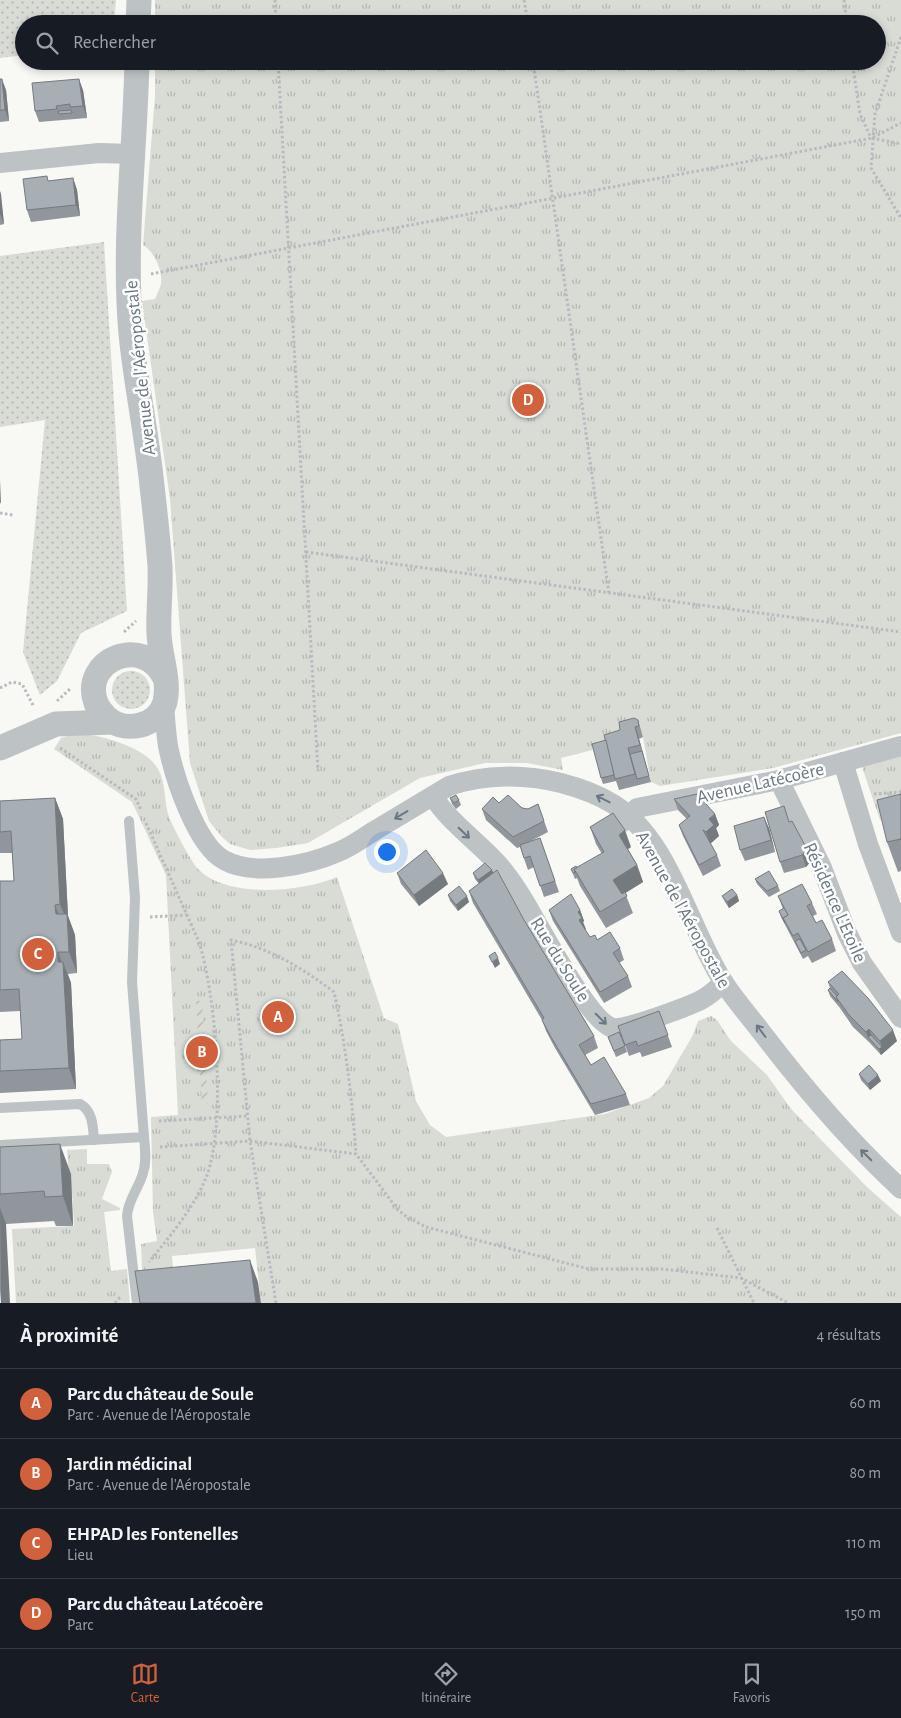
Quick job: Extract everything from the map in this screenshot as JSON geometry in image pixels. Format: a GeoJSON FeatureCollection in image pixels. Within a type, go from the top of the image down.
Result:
{"type":"FeatureCollection","features":[{"type":"Feature","properties":{"kind":"street"},"geometry":{"type":"LineString","coordinates":[[138,15],[139,0]]}},
{"type":"Feature","properties":{"kind":"street","name":"Avenue de l'Aéropostale"},"geometry":{"type":"LineString","coordinates":[[137,70],[128,278],[131,335],[152,484],[160,566],[158,614],[165,678]]}},
{"type":"Feature","properties":{"kind":"street"},"geometry":{"type":"LineString","coordinates":[[0,163],[99,153],[134,154]]}},
{"type":"Feature","properties":{"kind":"street"},"geometry":{"type":"LineString","coordinates":[[57,735],[94,684],[103,666],[137,642],[158,614]]}},
{"type":"Feature","properties":{"kind":"street"},"geometry":{"type":"LineString","coordinates":[[94,684],[96,702],[105,717],[112,722],[128,727],[145,724],[153,719],[164,704],[167,692],[165,678],[150,660],[136,654],[120,655]]}},
{"type":"Feature","properties":{"kind":"street","name":"Avenue de l'Aéropostale"},"geometry":{"type":"LineString","coordinates":[[164,704],[168,746],[195,822],[205,842],[214,852],[222,860],[237,866],[260,868],[316,861],[340,852],[449,786],[468,780],[518,776],[551,781],[586,790],[614,804],[654,847],[707,955],[724,983],[798,1080],[839,1128],[901,1189]]}},
{"type":"Feature","properties":{"kind":"street"},"geometry":{"type":"LineString","coordinates":[[0,748],[112,722]]}},
{"type":"Feature","properties":{"kind":"street","name":"Avenue Latécoère"},"geometry":{"type":"LineString","coordinates":[[626,819],[637,808],[779,780],[901,746]]}},
{"type":"Feature","properties":{"kind":"street"},"geometry":{"type":"LineString","coordinates":[[843,762],[868,844],[901,933]]}},
{"type":"Feature","properties":{"kind":"street","name":"Résidence L'Etoile"},"geometry":{"type":"LineString","coordinates":[[779,780],[822,868],[851,941],[862,963],[901,1018]]}},
{"type":"Feature","properties":{"kind":"street","name":"Rue du Soule"},"geometry":{"type":"LineString","coordinates":[[433,796],[461,830],[495,861],[510,879],[564,969],[589,1005],[610,1027],[616,1029],[640,1022],[700,1000],[724,983]]}},
{"type":"Feature","properties":{"kind":"lane"},"geometry":{"type":"LineString","coordinates":[[129,821],[135,898],[132,982],[142,1094],[144,1143],[143,1173],[128,1208],[127,1216],[137,1303]]}},
{"type":"Feature","properties":{"kind":"lane"},"geometry":{"type":"LineString","coordinates":[[0,1108],[80,1104],[86,1107],[92,1119],[94,1140]]}},
{"type":"Feature","properties":{"kind":"lane"},"geometry":{"type":"LineString","coordinates":[[0,1145],[94,1140],[144,1143]]}},
{"type":"Feature","properties":{"kind":"path"},"geometry":{"type":"LineString","coordinates":[[275,0],[276,15]]}},
{"type":"Feature","properties":{"kind":"path"},"geometry":{"type":"LineString","coordinates":[[524,0],[526,15]]}},
{"type":"Feature","properties":{"kind":"path"},"geometry":{"type":"LineString","coordinates":[[844,0],[846,15]]}},
{"type":"Feature","properties":{"kind":"path"},"geometry":{"type":"LineString","coordinates":[[901,38],[875,114],[871,168],[901,218]]}},
{"type":"Feature","properties":{"kind":"path"},"geometry":{"type":"LineString","coordinates":[[278,70],[318,771]]}},
{"type":"Feature","properties":{"kind":"path"},"geometry":{"type":"LineString","coordinates":[[534,70],[609,594]]}},
{"type":"Feature","properties":{"kind":"path"},"geometry":{"type":"LineString","coordinates":[[853,70],[860,114],[872,138]]}},
{"type":"Feature","properties":{"kind":"path"},"geometry":{"type":"LineString","coordinates":[[160,272],[872,138],[901,123]]}},
{"type":"Feature","properties":{"kind":"path"},"geometry":{"type":"LineString","coordinates":[[872,138],[901,144]]}},
{"type":"Feature","properties":{"kind":"path"},"geometry":{"type":"LineString","coordinates":[[0,513],[13,515]]}},
{"type":"Feature","properties":{"kind":"path"},"geometry":{"type":"LineString","coordinates":[[306,552],[901,632]]}},
{"type":"Feature","properties":{"kind":"path"},"geometry":{"type":"LineString","coordinates":[[0,688],[12,682],[22,684],[34,707]]}},
{"type":"Feature","properties":{"kind":"path"},"geometry":{"type":"LineString","coordinates":[[57,735],[136,800],[204,958],[212,1002],[216,1061],[216,1118],[209,1169],[197,1196],[175,1229],[114,1303]]}},
{"type":"Feature","properties":{"kind":"path"},"geometry":{"type":"LineString","coordinates":[[877,794],[901,792]]}},
{"type":"Feature","properties":{"kind":"path"},"geometry":{"type":"LineString","coordinates":[[134,918],[187,915]]}},
{"type":"Feature","properties":{"kind":"path"},"geometry":{"type":"LineString","coordinates":[[276,1303],[250,1141],[231,940],[254,945],[299,966],[334,992],[342,1027],[352,1100],[356,1154],[398,1210],[407,1217],[426,1227],[589,1269],[662,1268],[742,1278],[788,1303]]}},
{"type":"Feature","properties":{"kind":"path"},"geometry":{"type":"LineString","coordinates":[[143,1122],[248,1116]]}},
{"type":"Feature","properties":{"kind":"path"},"geometry":{"type":"LineString","coordinates":[[144,1143],[250,1141],[356,1154]]}},
{"type":"Feature","properties":{"kind":"path"},"geometry":{"type":"LineString","coordinates":[[717,1228],[754,1303]]}},
{"type":"Feature","properties":{"kind":"green space"},"geometry":{"type":"Polygon","coordinates":[[[0,0],[116,0],[115,15],[15,15],[15,56],[0,58],[0,0]]]}},
{"type":"Feature","properties":{"kind":"green space"},"geometry":{"type":"Polygon","coordinates":[[[155,0],[901,0],[901,733],[773,768],[660,786],[651,782],[642,732],[624,742],[561,758],[563,770],[527,763],[485,763],[420,778],[308,843],[250,850],[230,844],[222,837],[209,821],[190,763],[170,499],[142,301],[155,299],[161,284],[161,273],[157,262],[151,252],[143,245],[155,96],[155,70],[886,70],[886,15],[155,15],[155,0]]]}},
{"type":"Feature","properties":{"kind":"green space"},"geometry":{"type":"Polygon","coordinates":[[[104,242],[127,611],[81,633],[57,681],[40,695],[23,652],[45,420],[0,427],[0,256],[104,242]]]}},
{"type":"Feature","properties":{"kind":"green space"},"geometry":{"type":"Polygon","coordinates":[[[131,671],[144,677],[150,690],[144,703],[131,709],[118,703],[112,690],[118,677],[131,671]]]}},
{"type":"Feature","properties":{"kind":"green space"},"geometry":{"type":"Polygon","coordinates":[[[77,733],[110,739],[133,748],[152,761],[161,774],[169,817],[178,837],[199,870],[212,879],[247,889],[266,890],[305,886],[337,877],[384,1018],[398,1024],[416,1101],[430,1125],[446,1137],[605,1114],[649,1098],[663,1086],[693,1035],[698,1021],[711,1016],[717,1020],[731,1041],[767,1075],[791,1109],[868,1188],[901,1217],[901,1303],[261,1303],[255,1248],[172,1256],[175,1290],[143,1292],[141,1244],[157,1241],[153,1212],[151,1117],[178,1115],[166,875],[132,802],[54,749],[61,738],[77,733]]]}},
{"type":"Feature","properties":{"kind":"green space"},"geometry":{"type":"Polygon","coordinates":[[[901,752],[901,816],[880,820],[861,764],[901,752]]]}},
{"type":"Feature","properties":{"kind":"green space"},"geometry":{"type":"Polygon","coordinates":[[[196,1001],[202,1001],[208,1104],[202,1104],[196,1001]]]}},
{"type":"Feature","properties":{"kind":"green space"},"geometry":{"type":"Polygon","coordinates":[[[87,1149],[87,1164],[109,1164],[112,1172],[102,1199],[120,1208],[120,1210],[104,1212],[111,1271],[127,1269],[130,1303],[16,1303],[12,1229],[74,1226],[71,1174],[69,1174],[67,1150],[87,1149]]]}},
{"type":"Feature","properties":{"kind":"building"},"geometry":{"type":"Polygon","coordinates":[[[0,79],[2,79],[5,110],[0,110],[0,79]]]}},
{"type":"Feature","properties":{"kind":"building"},"geometry":{"type":"Polygon","coordinates":[[[79,79],[83,106],[70,107],[70,104],[56,106],[57,109],[35,111],[32,83],[79,79]]]}},
{"type":"Feature","properties":{"kind":"building"},"geometry":{"type":"Polygon","coordinates":[[[71,110],[72,113],[59,114],[58,111],[71,110]]]}},
{"type":"Feature","properties":{"kind":"building"},"geometry":{"type":"Polygon","coordinates":[[[47,176],[48,181],[73,178],[76,205],[27,210],[23,179],[47,176]]]}},
{"type":"Feature","properties":{"kind":"building"},"geometry":{"type":"Polygon","coordinates":[[[634,718],[638,720],[639,726],[635,727],[640,745],[628,748],[635,774],[615,779],[604,735],[620,730],[619,722],[634,718]]]}},
{"type":"Feature","properties":{"kind":"building"},"geometry":{"type":"Polygon","coordinates":[[[606,740],[614,775],[601,778],[592,744],[606,740]]]}},
{"type":"Feature","properties":{"kind":"building"},"geometry":{"type":"Polygon","coordinates":[[[642,751],[649,776],[637,779],[630,754],[642,751]]]}},
{"type":"Feature","properties":{"kind":"building"},"geometry":{"type":"Polygon","coordinates":[[[697,794],[715,814],[709,819],[714,825],[706,832],[703,830],[717,855],[699,865],[679,825],[690,816],[674,799],[697,794]]]}},
{"type":"Feature","properties":{"kind":"building"},"geometry":{"type":"Polygon","coordinates":[[[901,794],[901,839],[887,842],[877,800],[901,794]]]}},
{"type":"Feature","properties":{"kind":"building"},"geometry":{"type":"Polygon","coordinates":[[[456,795],[459,800],[454,803],[450,798],[456,795]]]}},
{"type":"Feature","properties":{"kind":"building"},"geometry":{"type":"Polygon","coordinates":[[[508,795],[522,808],[528,809],[538,804],[544,821],[513,837],[482,809],[493,797],[499,803],[508,795]]]}},
{"type":"Feature","properties":{"kind":"building"},"geometry":{"type":"Polygon","coordinates":[[[55,798],[60,904],[55,905],[56,914],[67,914],[69,952],[58,952],[58,962],[63,962],[69,1068],[0,1071],[0,1040],[22,1039],[19,989],[0,990],[0,881],[14,881],[11,831],[0,832],[0,801],[55,798]]]}},
{"type":"Feature","properties":{"kind":"building"},"geometry":{"type":"Polygon","coordinates":[[[784,806],[789,822],[792,821],[807,849],[802,855],[780,862],[765,812],[784,806]]]}},
{"type":"Feature","properties":{"kind":"building"},"geometry":{"type":"Polygon","coordinates":[[[613,813],[625,830],[619,835],[637,865],[613,880],[622,894],[625,892],[627,896],[600,912],[574,869],[604,852],[590,827],[613,813]]]}},
{"type":"Feature","properties":{"kind":"building"},"geometry":{"type":"Polygon","coordinates":[[[764,817],[771,840],[740,850],[734,826],[764,817]]]}},
{"type":"Feature","properties":{"kind":"building"},"geometry":{"type":"Polygon","coordinates":[[[540,838],[555,881],[540,886],[530,856],[524,858],[520,845],[540,838]]]}},
{"type":"Feature","properties":{"kind":"building"},"geometry":{"type":"Polygon","coordinates":[[[426,850],[443,873],[414,895],[397,873],[426,850]]]}},
{"type":"Feature","properties":{"kind":"building"},"geometry":{"type":"Polygon","coordinates":[[[485,863],[492,870],[478,880],[473,873],[485,863]]]}},
{"type":"Feature","properties":{"kind":"building"},"geometry":{"type":"Polygon","coordinates":[[[576,866],[577,868],[574,869],[575,873],[573,873],[571,869],[576,866]]]}},
{"type":"Feature","properties":{"kind":"building"},"geometry":{"type":"Polygon","coordinates":[[[497,870],[524,920],[594,1036],[579,1045],[591,1065],[604,1057],[626,1094],[591,1104],[551,1037],[542,1020],[544,1018],[469,891],[497,870]]]}},
{"type":"Feature","properties":{"kind":"building"},"geometry":{"type":"Polygon","coordinates":[[[769,871],[778,886],[767,891],[755,879],[769,871]]]}},
{"type":"Feature","properties":{"kind":"building"},"geometry":{"type":"Polygon","coordinates":[[[802,884],[812,903],[807,906],[816,923],[822,920],[832,939],[808,952],[798,933],[793,936],[783,918],[788,915],[778,896],[802,884]]]}},
{"type":"Feature","properties":{"kind":"building"},"geometry":{"type":"Polygon","coordinates":[[[459,886],[467,896],[456,905],[448,895],[459,886]]]}},
{"type":"Feature","properties":{"kind":"building"},"geometry":{"type":"Polygon","coordinates":[[[732,889],[737,895],[727,902],[722,896],[732,889]]]}},
{"type":"Feature","properties":{"kind":"building"},"geometry":{"type":"Polygon","coordinates":[[[571,894],[580,910],[578,912],[582,918],[579,920],[590,937],[595,935],[597,940],[610,932],[620,948],[613,953],[628,976],[600,992],[549,910],[571,894]]]}},
{"type":"Feature","properties":{"kind":"building"},"geometry":{"type":"Polygon","coordinates":[[[784,908],[788,915],[783,918],[785,923],[779,911],[784,908]]]}},
{"type":"Feature","properties":{"kind":"building"},"geometry":{"type":"Polygon","coordinates":[[[800,939],[806,950],[801,953],[795,941],[800,939]]]}},
{"type":"Feature","properties":{"kind":"building"},"geometry":{"type":"Polygon","coordinates":[[[495,952],[498,958],[492,962],[489,956],[495,952]]]}},
{"type":"Feature","properties":{"kind":"building"},"geometry":{"type":"Polygon","coordinates":[[[842,971],[868,998],[893,1030],[880,1041],[869,1029],[866,1032],[849,1015],[836,997],[839,994],[828,982],[842,971]]]}},
{"type":"Feature","properties":{"kind":"building"},"geometry":{"type":"Polygon","coordinates":[[[830,988],[837,996],[838,1002],[828,990],[830,988]]]}},
{"type":"Feature","properties":{"kind":"building"},"geometry":{"type":"Polygon","coordinates":[[[659,1011],[668,1035],[638,1046],[636,1041],[625,1045],[618,1026],[659,1011]]]}},
{"type":"Feature","properties":{"kind":"building"},"geometry":{"type":"Polygon","coordinates":[[[619,1032],[625,1046],[614,1051],[608,1037],[619,1032]]]}},
{"type":"Feature","properties":{"kind":"building"},"geometry":{"type":"Polygon","coordinates":[[[871,1035],[882,1047],[879,1049],[868,1037],[871,1035]]]}},
{"type":"Feature","properties":{"kind":"building"},"geometry":{"type":"Polygon","coordinates":[[[869,1065],[878,1075],[868,1084],[859,1074],[869,1065]]]}},
{"type":"Feature","properties":{"kind":"building"},"geometry":{"type":"Polygon","coordinates":[[[60,1144],[63,1196],[45,1197],[44,1191],[0,1194],[0,1147],[60,1144]]]}},
{"type":"Feature","properties":{"kind":"building"},"geometry":{"type":"Polygon","coordinates":[[[250,1260],[256,1303],[140,1303],[135,1271],[250,1260]]]}},
{"type":"Feature","properties":{"kind":"place","name":"Parc du château Latécoère"},"geometry":{"type":"Point","coordinates":[528,400]}},
{"type":"Feature","properties":{"kind":"place","name":"EHPAD les Fontenelles"},"geometry":{"type":"Point","coordinates":[38,954]}},
{"type":"Feature","properties":{"kind":"place","name":"Parc du château de Soule"},"geometry":{"type":"Point","coordinates":[278,1017]}},
{"type":"Feature","properties":{"kind":"place","name":"Jardin médicinal"},"geometry":{"type":"Point","coordinates":[202,1052]}}]}
